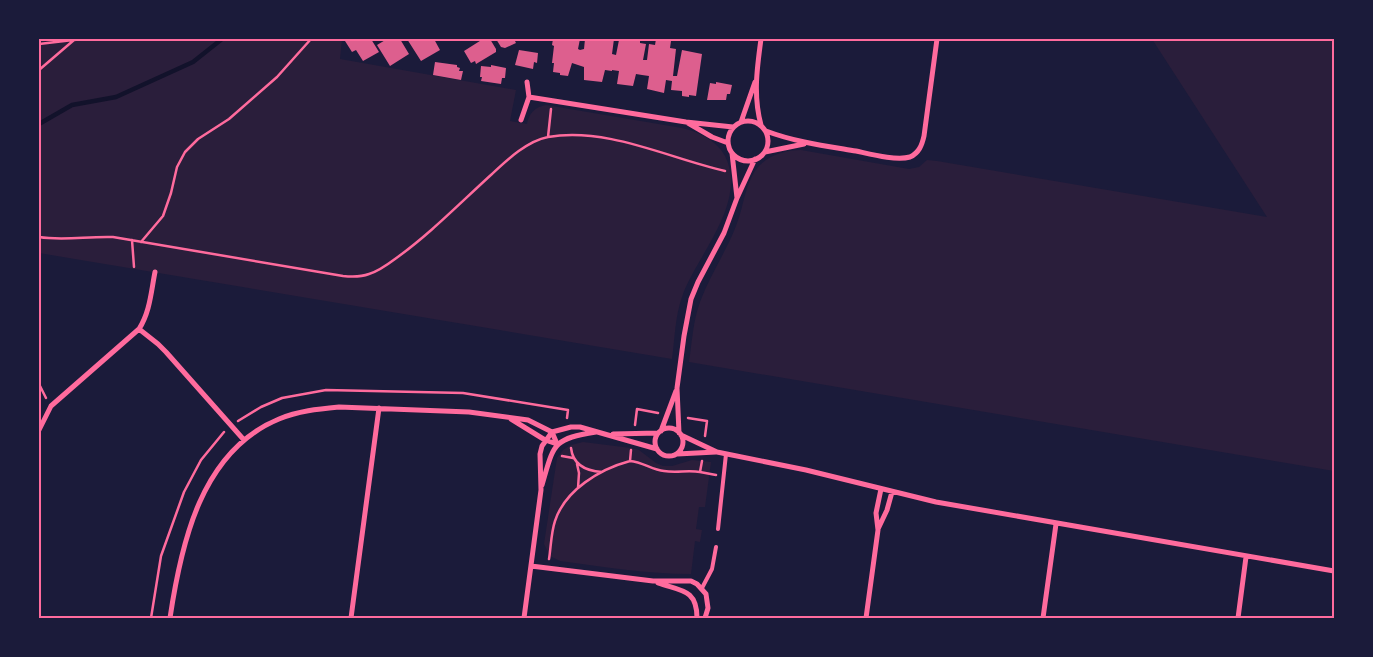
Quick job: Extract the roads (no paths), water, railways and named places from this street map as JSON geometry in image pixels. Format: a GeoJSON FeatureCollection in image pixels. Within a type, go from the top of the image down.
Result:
{"type":"FeatureCollection","features":[{"type":"Feature","properties":{"kind":"street"},"geometry":{"type":"LineString","coordinates":[[761,39],[756,77],[757,111],[761,125],[766,131],[781,137],[812,144],[900,158],[914,155],[920,150],[924,136],[937,39]]}},
{"type":"Feature","properties":{"kind":"street"},"geometry":{"type":"LineString","coordinates":[[741,122],[756,77]]}},
{"type":"Feature","properties":{"kind":"street"},"geometry":{"type":"LineString","coordinates":[[521,120],[529,97],[526,82]]}},
{"type":"Feature","properties":{"kind":"street"},"geometry":{"type":"LineString","coordinates":[[529,97],[686,122],[733,127]]}},
{"type":"Feature","properties":{"kind":"street"},"geometry":{"type":"LineString","coordinates":[[737,198],[732,153],[728,143],[730,132],[733,127],[741,122],[751,121],[761,125]]}},
{"type":"Feature","properties":{"kind":"street"},"geometry":{"type":"LineString","coordinates":[[686,122],[712,137],[728,143]]}},
{"type":"Feature","properties":{"kind":"street"},"geometry":{"type":"LineString","coordinates":[[765,152],[768,142],[766,131]]}},
{"type":"Feature","properties":{"kind":"street"},"geometry":{"type":"LineString","coordinates":[[677,454],[683,443],[678,416],[677,388],[691,299],[698,282],[724,233],[737,198],[756,159],[765,152],[783,147],[812,144]]}},
{"type":"Feature","properties":{"kind":"street"},"geometry":{"type":"LineString","coordinates":[[732,153],[743,160],[756,159]]}},
{"type":"Feature","properties":{"kind":"street"},"geometry":{"type":"LineString","coordinates":[[39,430],[51,406],[139,330],[148,311],[155,272]]}},
{"type":"Feature","properties":{"kind":"street"},"geometry":{"type":"LineString","coordinates":[[139,330],[158,344],[244,440]]}},
{"type":"Feature","properties":{"kind":"street"},"geometry":{"type":"LineString","coordinates":[[657,449],[655,441],[677,388]]}},
{"type":"Feature","properties":{"kind":"street"},"geometry":{"type":"LineString","coordinates":[[170,618],[179,564],[210,479],[222,462],[244,440],[278,419],[298,412],[324,408],[446,410],[528,420],[552,432],[557,444]]}},
{"type":"Feature","properties":{"kind":"street"},"geometry":{"type":"LineString","coordinates":[[351,618],[379,408]]}},
{"type":"Feature","properties":{"kind":"street"},"geometry":{"type":"LineString","coordinates":[[508,417],[545,440],[557,444]]}},
{"type":"Feature","properties":{"kind":"street"},"geometry":{"type":"LineString","coordinates":[[541,490],[540,454],[545,440],[552,432],[580,426],[657,449],[663,455],[673,456],[677,454],[716,452],[772,462],[963,508],[1334,571]]}},
{"type":"Feature","properties":{"kind":"street"},"geometry":{"type":"LineString","coordinates":[[608,434],[660,432],[668,428],[676,430],[680,434],[716,452]]}},
{"type":"Feature","properties":{"kind":"street"},"geometry":{"type":"LineString","coordinates":[[524,618],[541,490],[551,455],[557,444],[569,437],[596,432]]}},
{"type":"Feature","properties":{"kind":"street"},"geometry":{"type":"LineString","coordinates":[[866,618],[878,530],[876,514],[881,488]]}},
{"type":"Feature","properties":{"kind":"street"},"geometry":{"type":"LineString","coordinates":[[878,530],[887,510],[892,492]]}},
{"type":"Feature","properties":{"kind":"street"},"geometry":{"type":"LineString","coordinates":[[1043,618],[1056,524]]}},
{"type":"Feature","properties":{"kind":"street"},"geometry":{"type":"LineString","coordinates":[[1238,618],[1246,556]]}},
{"type":"Feature","properties":{"kind":"street"},"geometry":{"type":"LineString","coordinates":[[531,566],[653,582],[691,582],[702,588],[708,601],[705,618]]}},
{"type":"Feature","properties":{"kind":"street"},"geometry":{"type":"LineString","coordinates":[[653,582],[683,591],[691,596],[697,606],[697,618]]}},
{"type":"Feature","properties":{"kind":"lane"},"geometry":{"type":"LineString","coordinates":[[718,529],[726,454]]}},
{"type":"Feature","properties":{"kind":"lane"},"geometry":{"type":"LineString","coordinates":[[702,588],[712,569],[716,547]]}},
{"type":"Feature","properties":{"kind":"waterway"},"geometry":{"type":"LineString","coordinates":[[39,124],[72,105],[116,97],[193,62],[222,39]]}}]}
